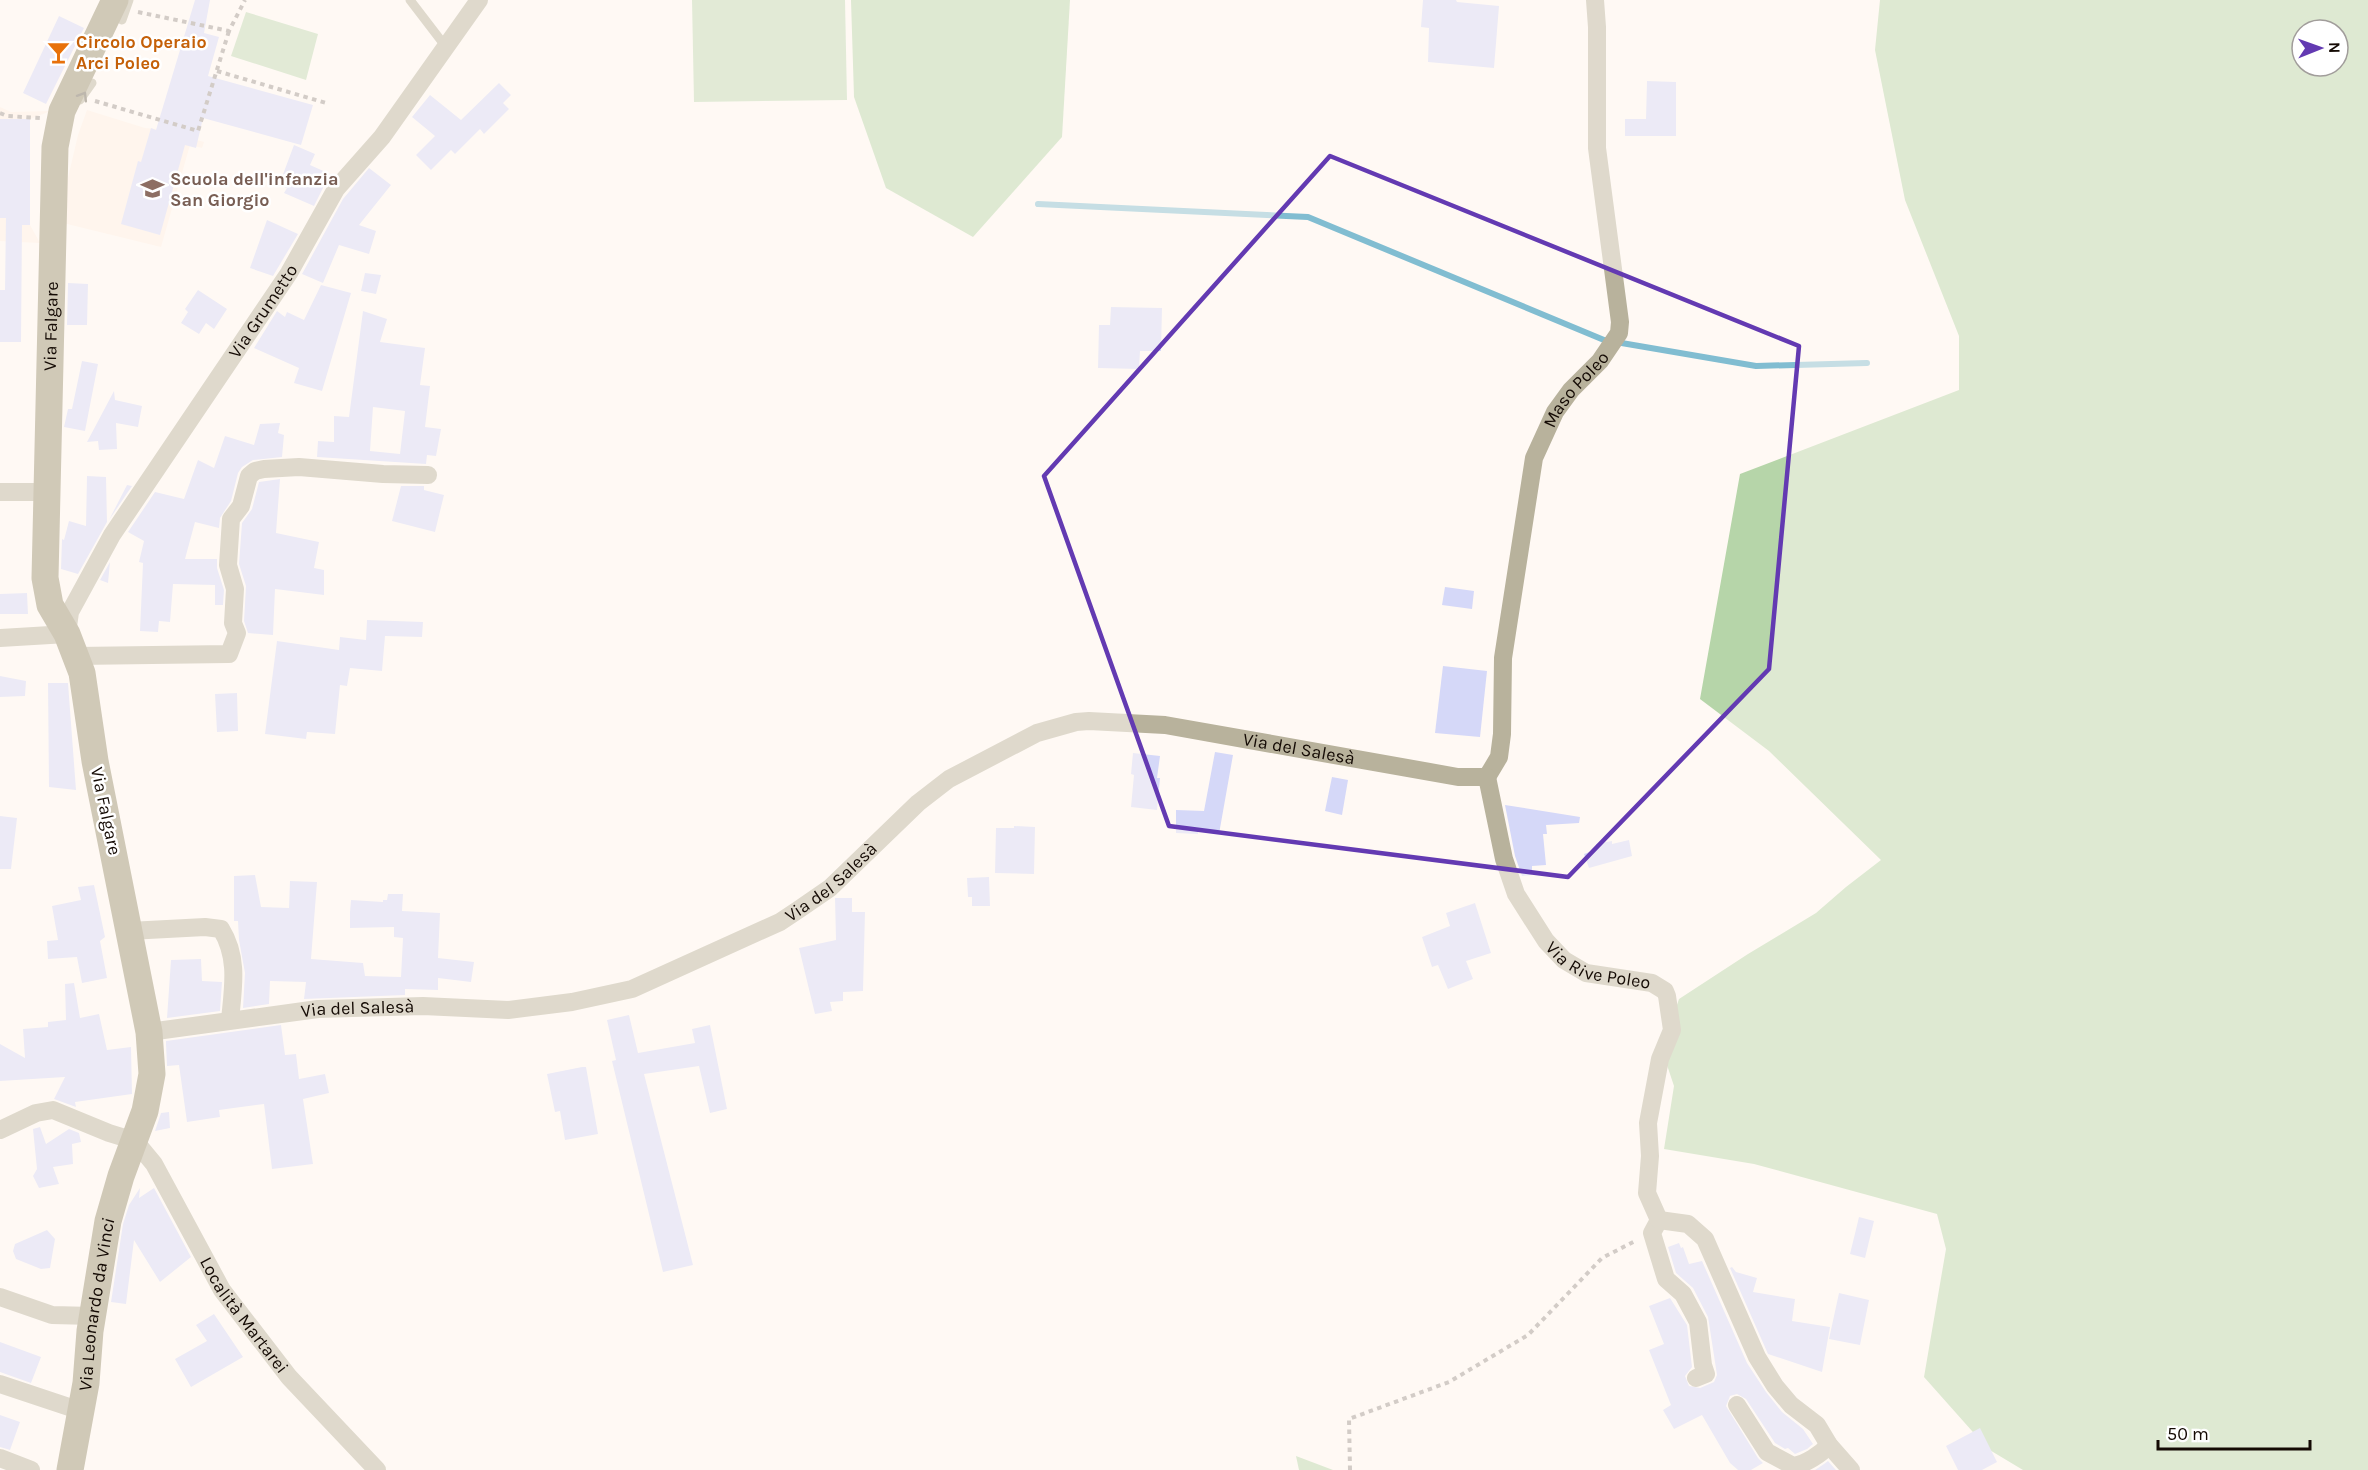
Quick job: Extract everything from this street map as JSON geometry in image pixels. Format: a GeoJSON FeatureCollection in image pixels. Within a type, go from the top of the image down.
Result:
{"type":"FeatureCollection","features":[{"type":"Feature","properties":{"kind":"street","name":"Via Grumetto"},"geometry":{"type":"LineString","coordinates":[[71,645],[70,612],[112,535],[289,273],[336,189],[382,136],[479,0]]}},
{"type":"Feature","properties":{"kind":"street","name":"Maso Poleo"},"geometry":{"type":"LineString","coordinates":[[1487,777],[1499,757],[1503,658],[1534,458],[1555,412],[1619,333],[1620,322],[1597,148],[1597,27],[1594,0]]}},
{"type":"Feature","properties":{"kind":"street","name":"Via Falgare"},"geometry":{"type":"LineString","coordinates":[[123,7],[62,111],[45,578],[50,605],[71,645],[84,683],[95,761],[149,1032],[152,1074],[145,1111],[135,1141]]}},
{"type":"Feature","properties":{"kind":"street"},"geometry":{"type":"LineString","coordinates":[[0,638],[71,645],[229,654],[237,633],[232,623],[235,590],[228,565],[231,519],[241,506],[246,481],[255,471],[299,467],[428,475]]}},
{"type":"Feature","properties":{"kind":"street"},"geometry":{"type":"LineString","coordinates":[[0,492],[49,492]]}},
{"type":"Feature","properties":{"kind":"street","name":"Via del Salesà"},"geometry":{"type":"LineString","coordinates":[[149,1032],[230,1020],[344,1008],[423,1006],[508,1010],[572,1002],[632,989],[789,916],[830,888],[918,802],[950,779],[1037,733],[1076,722],[1117,721],[1165,725],[1458,777],[1487,777]]}},
{"type":"Feature","properties":{"kind":"street","name":"Via Rive Poleo"},"geometry":{"type":"LineString","coordinates":[[1487,777],[1504,859],[1516,894],[1546,941],[1564,960],[1581,970],[1652,983],[1665,991],[1667,996],[1672,1030],[1659,1059],[1648,1123],[1650,1156],[1647,1193],[1666,1279],[1683,1294],[1698,1322],[1706,1374],[1696,1378]]}},
{"type":"Feature","properties":{"kind":"street"},"geometry":{"type":"LineString","coordinates":[[129,930],[205,927],[221,929],[228,940],[234,958],[230,1020]]}},
{"type":"Feature","properties":{"kind":"street"},"geometry":{"type":"LineString","coordinates":[[0,1130],[36,1113],[53,1110],[108,1133],[135,1141]]}},
{"type":"Feature","properties":{"kind":"street","name":"Via Leonardo da Vinci"},"geometry":{"type":"LineString","coordinates":[[70,1470],[81,1411],[108,1221],[121,1176],[135,1141]]}},
{"type":"Feature","properties":{"kind":"street","name":"Località Martarei"},"geometry":{"type":"LineString","coordinates":[[135,1141],[154,1164],[222,1290],[289,1377],[377,1470]]}},
{"type":"Feature","properties":{"kind":"street"},"geometry":{"type":"LineString","coordinates":[[1655,1226],[1688,1224],[1705,1239],[1757,1357],[1775,1386],[1791,1406],[1817,1425],[1829,1444],[1851,1470]]}},
{"type":"Feature","properties":{"kind":"street"},"geometry":{"type":"LineString","coordinates":[[0,1297],[52,1315],[93,1316]]}},
{"type":"Feature","properties":{"kind":"street"},"geometry":{"type":"LineString","coordinates":[[0,1384],[81,1411]]}},
{"type":"Feature","properties":{"kind":"street"},"geometry":{"type":"LineString","coordinates":[[1737,1405],[1767,1452],[1793,1466],[1810,1460],[1823,1452],[1829,1444]]}},
{"type":"Feature","properties":{"kind":"street"},"geometry":{"type":"LineString","coordinates":[[0,1458],[31,1470]]}},
{"type":"Feature","properties":{"kind":"lane"},"geometry":{"type":"LineString","coordinates":[[410,0],[446,47]]}},
{"type":"Feature","properties":{"kind":"lane"},"geometry":{"type":"LineString","coordinates":[[76,108],[92,83]]}},
{"type":"Feature","properties":{"kind":"path"},"geometry":{"type":"LineString","coordinates":[[82,98],[198,131],[229,31],[245,0]]}},
{"type":"Feature","properties":{"kind":"path"},"geometry":{"type":"LineString","coordinates":[[123,7],[229,31]]}},
{"type":"Feature","properties":{"kind":"path"},"geometry":{"type":"LineString","coordinates":[[217,71],[326,103]]}},
{"type":"Feature","properties":{"kind":"path"},"geometry":{"type":"LineString","coordinates":[[0,113],[7,116],[40,118],[40,125],[62,132]]}},
{"type":"Feature","properties":{"kind":"path"},"geometry":{"type":"LineString","coordinates":[[1350,1470],[1349,1419],[1449,1382],[1528,1335],[1602,1258],[1655,1226]]}},
{"type":"Feature","properties":{"kind":"highlighted area"},"geometry":{"type":"Polygon","coordinates":[[[1330,156],[1799,346],[1769,669],[1568,877],[1169,826],[1044,476],[1330,156]]]}},
{"type":"Feature","properties":{"kind":"shaded area"},"geometry":{"type":"Polygon","coordinates":[[[0,107],[11,112],[51,111],[30,119],[30,225],[40,243],[0,241],[0,107]]]}},
{"type":"Feature","properties":{"kind":"shaded area"},"geometry":{"type":"Polygon","coordinates":[[[87,110],[145,128],[204,142],[202,148],[190,145],[161,247],[63,223],[67,182],[78,135],[87,110]]]}},
{"type":"Feature","properties":{"kind":"green space"},"geometry":{"type":"Polygon","coordinates":[[[692,0],[845,0],[847,100],[694,102],[692,0]]]}},
{"type":"Feature","properties":{"kind":"green space"},"geometry":{"type":"Polygon","coordinates":[[[851,0],[1070,0],[1062,137],[973,237],[886,188],[854,97],[851,0]]]}},
{"type":"Feature","properties":{"kind":"green space"},"geometry":{"type":"Polygon","coordinates":[[[1880,0],[2368,0],[2368,1470],[2023,1470],[1988,1449],[1924,1377],[1946,1249],[1937,1214],[1754,1164],[1664,1149],[1674,1086],[1662,1050],[1679,999],[1816,913],[1881,860],[1769,751],[1700,699],[1740,474],[1959,390],[1959,336],[1905,200],[1875,50],[1880,0]]]}},
{"type":"Feature","properties":{"kind":"green space"},"geometry":{"type":"Polygon","coordinates":[[[246,12],[318,34],[306,80],[231,56],[246,12]]]}},
{"type":"Feature","properties":{"kind":"green space"},"geometry":{"type":"Polygon","coordinates":[[[1296,1456],[1333,1470],[1299,1470],[1296,1456]]]}},
{"type":"Feature","properties":{"kind":"building"},"geometry":{"type":"Polygon","coordinates":[[[195,0],[210,0],[204,33],[219,37],[208,76],[313,105],[301,145],[203,118],[196,148],[185,145],[160,235],[121,224],[138,161],[141,162],[151,128],[156,130],[195,0]]]}},
{"type":"Feature","properties":{"kind":"building"},"geometry":{"type":"Polygon","coordinates":[[[1423,0],[1456,0],[1457,2],[1499,6],[1494,68],[1428,62],[1429,28],[1421,27],[1423,0]]]}},
{"type":"Feature","properties":{"kind":"building","name":"Circolo Operaio Arci Poleo"},"geometry":{"type":"Polygon","coordinates":[[[59,16],[84,28],[46,104],[23,93],[59,16]]]}},
{"type":"Feature","properties":{"kind":"building"},"geometry":{"type":"Polygon","coordinates":[[[1647,81],[1676,82],[1676,136],[1625,136],[1625,119],[1646,119],[1647,81]]]}},
{"type":"Feature","properties":{"kind":"building"},"geometry":{"type":"Polygon","coordinates":[[[499,83],[511,95],[503,103],[509,109],[484,134],[480,129],[455,154],[451,150],[431,170],[416,155],[435,136],[412,117],[430,95],[461,120],[499,83]]]}},
{"type":"Feature","properties":{"kind":"building"},"geometry":{"type":"Polygon","coordinates":[[[0,119],[30,119],[30,225],[22,225],[21,342],[0,342],[0,290],[5,290],[6,218],[0,218],[0,119]]]}},
{"type":"Feature","properties":{"kind":"building"},"geometry":{"type":"Polygon","coordinates":[[[294,145],[315,154],[310,165],[330,174],[314,206],[284,193],[287,188],[279,185],[294,145]]]}},
{"type":"Feature","properties":{"kind":"building"},"geometry":{"type":"Polygon","coordinates":[[[369,168],[391,185],[359,225],[376,231],[369,254],[339,245],[323,283],[302,274],[343,199],[369,168]]]}},
{"type":"Feature","properties":{"kind":"building"},"geometry":{"type":"Polygon","coordinates":[[[267,220],[298,234],[273,276],[250,268],[267,220]]]}},
{"type":"Feature","properties":{"kind":"building"},"geometry":{"type":"Polygon","coordinates":[[[365,273],[381,275],[376,294],[361,291],[365,273]]]}},
{"type":"Feature","properties":{"kind":"building"},"geometry":{"type":"Polygon","coordinates":[[[68,283],[88,284],[87,325],[67,325],[68,283]]]}},
{"type":"Feature","properties":{"kind":"building"},"geometry":{"type":"Polygon","coordinates":[[[321,285],[351,293],[322,391],[294,383],[299,368],[254,348],[277,311],[285,317],[287,312],[304,320],[321,285]]]}},
{"type":"Feature","properties":{"kind":"building"},"geometry":{"type":"Polygon","coordinates":[[[198,290],[227,309],[214,329],[206,323],[199,334],[181,323],[188,312],[185,309],[198,290]]]}},
{"type":"Feature","properties":{"kind":"building"},"geometry":{"type":"Polygon","coordinates":[[[1111,307],[1162,308],[1161,351],[1140,351],[1139,369],[1098,368],[1099,325],[1110,325],[1111,307]]]}},
{"type":"Feature","properties":{"kind":"building"},"geometry":{"type":"Polygon","coordinates":[[[363,311],[387,319],[380,342],[425,348],[420,385],[430,386],[425,427],[441,429],[436,456],[427,455],[426,464],[317,457],[318,441],[334,442],[334,416],[349,417],[363,311]],[[373,407],[370,451],[400,454],[405,411],[373,407]]]}},
{"type":"Feature","properties":{"kind":"building"},"geometry":{"type":"Polygon","coordinates":[[[82,361],[98,364],[85,431],[64,427],[68,409],[72,409],[82,361]]]}},
{"type":"Feature","properties":{"kind":"building"},"geometry":{"type":"Polygon","coordinates":[[[114,391],[115,400],[142,406],[138,427],[116,423],[117,449],[99,450],[98,441],[87,442],[114,391]]]}},
{"type":"Feature","properties":{"kind":"building"},"geometry":{"type":"Polygon","coordinates":[[[280,423],[278,433],[284,435],[282,457],[253,460],[242,467],[238,473],[231,501],[220,518],[219,528],[195,522],[185,559],[217,559],[217,568],[224,590],[223,605],[215,605],[215,585],[173,584],[170,622],[159,621],[158,632],[140,631],[143,563],[139,562],[144,541],[128,532],[155,492],[184,499],[198,460],[214,468],[225,436],[254,445],[260,424],[280,423]]]}},
{"type":"Feature","properties":{"kind":"building"},"geometry":{"type":"Polygon","coordinates":[[[87,476],[106,477],[107,522],[78,574],[61,569],[62,539],[64,540],[69,521],[86,526],[87,476]]]}},
{"type":"Feature","properties":{"kind":"building"},"geometry":{"type":"Polygon","coordinates":[[[280,479],[276,533],[319,542],[314,568],[324,570],[324,595],[275,589],[273,635],[248,633],[244,621],[246,586],[239,564],[242,523],[252,509],[259,482],[280,479]]]}},
{"type":"Feature","properties":{"kind":"building"},"geometry":{"type":"Polygon","coordinates":[[[127,485],[132,486],[109,520],[127,485]]]}},
{"type":"Feature","properties":{"kind":"building"},"geometry":{"type":"Polygon","coordinates":[[[401,486],[424,486],[424,490],[444,495],[435,532],[392,521],[401,486]]]}},
{"type":"Feature","properties":{"kind":"building"},"geometry":{"type":"Polygon","coordinates":[[[110,562],[108,583],[100,580],[110,562]]]}},
{"type":"Feature","properties":{"kind":"building"},"geometry":{"type":"Polygon","coordinates":[[[1445,587],[1474,591],[1472,609],[1442,605],[1445,587]]]}},
{"type":"Feature","properties":{"kind":"building"},"geometry":{"type":"Polygon","coordinates":[[[27,593],[28,614],[0,614],[0,594],[27,593]]]}},
{"type":"Feature","properties":{"kind":"building"},"geometry":{"type":"Polygon","coordinates":[[[367,620],[423,622],[422,637],[385,636],[382,671],[350,668],[347,686],[340,685],[335,734],[307,732],[306,739],[265,734],[277,641],[339,650],[340,637],[366,640],[367,620]]]}},
{"type":"Feature","properties":{"kind":"building"},"geometry":{"type":"Polygon","coordinates":[[[1443,666],[1487,671],[1480,737],[1435,733],[1443,666]]]}},
{"type":"Feature","properties":{"kind":"building"},"geometry":{"type":"Polygon","coordinates":[[[0,676],[26,681],[25,696],[0,697],[0,676]]]}},
{"type":"Feature","properties":{"kind":"building"},"geometry":{"type":"Polygon","coordinates":[[[48,683],[68,683],[76,790],[49,787],[48,683]]]}},
{"type":"Feature","properties":{"kind":"building"},"geometry":{"type":"Polygon","coordinates":[[[237,693],[238,731],[217,732],[215,694],[237,693]]]}},
{"type":"Feature","properties":{"kind":"building"},"geometry":{"type":"Polygon","coordinates":[[[1215,752],[1233,755],[1219,834],[1198,831],[1198,834],[1176,833],[1176,810],[1204,811],[1215,752]]]}},
{"type":"Feature","properties":{"kind":"building"},"geometry":{"type":"Polygon","coordinates":[[[1133,753],[1160,756],[1157,810],[1131,807],[1134,775],[1131,774],[1133,753]]]}},
{"type":"Feature","properties":{"kind":"building"},"geometry":{"type":"Polygon","coordinates":[[[1332,777],[1348,780],[1342,815],[1325,811],[1332,777]]]}},
{"type":"Feature","properties":{"kind":"building"},"geometry":{"type":"Polygon","coordinates":[[[1505,805],[1580,817],[1579,823],[1546,825],[1547,834],[1543,834],[1546,865],[1532,866],[1532,875],[1522,876],[1515,856],[1505,805]]]}},
{"type":"Feature","properties":{"kind":"building"},"geometry":{"type":"Polygon","coordinates":[[[0,816],[17,818],[11,869],[0,869],[0,816]]]}},
{"type":"Feature","properties":{"kind":"building"},"geometry":{"type":"Polygon","coordinates":[[[1014,826],[1035,827],[1034,874],[995,873],[996,828],[1014,828],[1014,826]]]}},
{"type":"Feature","properties":{"kind":"building"},"geometry":{"type":"Polygon","coordinates":[[[1629,840],[1632,856],[1589,868],[1584,854],[1598,849],[1596,844],[1612,841],[1612,844],[1629,840]]]}},
{"type":"Feature","properties":{"kind":"building"},"geometry":{"type":"Polygon","coordinates":[[[255,875],[261,907],[289,908],[290,881],[317,882],[311,959],[363,963],[365,976],[401,977],[403,938],[394,937],[394,927],[350,928],[350,912],[351,900],[383,902],[387,900],[388,894],[403,894],[402,911],[440,913],[438,958],[474,962],[471,982],[438,978],[438,990],[405,989],[405,995],[304,999],[306,982],[270,981],[269,1004],[243,1008],[245,973],[238,921],[234,921],[234,876],[255,875]]]}},
{"type":"Feature","properties":{"kind":"building"},"geometry":{"type":"Polygon","coordinates":[[[989,877],[990,906],[972,906],[972,897],[968,897],[967,878],[989,877]]]}},
{"type":"Feature","properties":{"kind":"building"},"geometry":{"type":"Polygon","coordinates":[[[94,885],[105,937],[100,941],[107,978],[82,983],[77,957],[48,959],[47,941],[58,940],[52,906],[81,900],[78,887],[94,885]]]}},
{"type":"Feature","properties":{"kind":"building"},"geometry":{"type":"Polygon","coordinates":[[[835,898],[852,898],[852,912],[865,912],[863,991],[843,992],[843,1001],[830,1002],[832,1011],[815,1014],[799,948],[836,940],[835,898]]]}},
{"type":"Feature","properties":{"kind":"building"},"geometry":{"type":"Polygon","coordinates":[[[1475,903],[1491,953],[1466,961],[1473,979],[1448,989],[1438,965],[1432,967],[1422,937],[1450,926],[1446,913],[1475,903]]]}},
{"type":"Feature","properties":{"kind":"building"},"geometry":{"type":"Polygon","coordinates":[[[201,959],[202,981],[222,982],[220,1011],[167,1018],[171,960],[201,959]]]}},
{"type":"Feature","properties":{"kind":"building"},"geometry":{"type":"Polygon","coordinates":[[[74,983],[80,1018],[99,1014],[107,1050],[131,1047],[132,1094],[75,1102],[76,1107],[54,1099],[65,1077],[0,1081],[0,1044],[25,1058],[23,1029],[48,1027],[48,1022],[66,1020],[65,984],[74,983]]]}},
{"type":"Feature","properties":{"kind":"building"},"geometry":{"type":"Polygon","coordinates":[[[629,1015],[638,1053],[695,1043],[692,1029],[710,1025],[727,1109],[710,1113],[699,1066],[644,1074],[693,1265],[663,1272],[612,1061],[616,1060],[607,1020],[629,1015]]]}},
{"type":"Feature","properties":{"kind":"building"},"geometry":{"type":"Polygon","coordinates":[[[281,1025],[285,1055],[296,1054],[299,1079],[325,1074],[329,1093],[303,1099],[313,1164],[272,1169],[264,1104],[219,1110],[220,1117],[187,1122],[179,1065],[167,1066],[166,1041],[281,1025]]]}},
{"type":"Feature","properties":{"kind":"building"},"geometry":{"type":"Polygon","coordinates":[[[586,1067],[598,1134],[565,1140],[560,1111],[555,1112],[547,1074],[586,1067]]]}},
{"type":"Feature","properties":{"kind":"building"},"geometry":{"type":"Polygon","coordinates":[[[169,1112],[170,1128],[155,1131],[161,1113],[169,1112]]]}},
{"type":"Feature","properties":{"kind":"building"},"geometry":{"type":"Polygon","coordinates":[[[40,1127],[46,1144],[69,1129],[79,1133],[81,1142],[72,1144],[73,1164],[53,1167],[59,1184],[39,1188],[33,1176],[37,1169],[33,1129],[40,1127]]]}},
{"type":"Feature","properties":{"kind":"building"},"geometry":{"type":"Polygon","coordinates":[[[140,1188],[139,1198],[154,1188],[191,1257],[160,1282],[134,1240],[126,1304],[111,1302],[123,1224],[129,1205],[140,1188]]]}},
{"type":"Feature","properties":{"kind":"building"},"geometry":{"type":"Polygon","coordinates":[[[1859,1217],[1874,1221],[1865,1258],[1850,1254],[1859,1217]]]}},
{"type":"Feature","properties":{"kind":"building"},"geometry":{"type":"Polygon","coordinates":[[[47,1230],[55,1239],[50,1268],[41,1269],[16,1259],[13,1251],[15,1244],[47,1230]]]}},
{"type":"Feature","properties":{"kind":"building"},"geometry":{"type":"Polygon","coordinates":[[[1679,1243],[1681,1248],[1683,1247],[1689,1264],[1702,1261],[1747,1363],[1782,1412],[1803,1429],[1813,1444],[1807,1449],[1795,1454],[1788,1448],[1785,1449],[1775,1443],[1746,1399],[1737,1394],[1730,1396],[1726,1406],[1763,1463],[1751,1470],[1738,1470],[1730,1463],[1702,1415],[1674,1429],[1663,1410],[1671,1405],[1649,1350],[1664,1344],[1649,1306],[1670,1298],[1687,1325],[1692,1367],[1685,1376],[1689,1386],[1700,1388],[1714,1382],[1717,1375],[1708,1317],[1693,1288],[1676,1273],[1668,1247],[1679,1243]]]}},
{"type":"Feature","properties":{"kind":"building"},"geometry":{"type":"Polygon","coordinates":[[[1732,1267],[1736,1272],[1757,1278],[1753,1292],[1795,1299],[1792,1321],[1830,1327],[1822,1372],[1768,1354],[1730,1268],[1732,1267]]]}},
{"type":"Feature","properties":{"kind":"building"},"geometry":{"type":"Polygon","coordinates":[[[1839,1293],[1869,1300],[1860,1345],[1829,1339],[1839,1293]]]}},
{"type":"Feature","properties":{"kind":"building"},"geometry":{"type":"Polygon","coordinates":[[[214,1314],[243,1357],[191,1387],[175,1359],[207,1341],[196,1325],[214,1314]]]}},
{"type":"Feature","properties":{"kind":"building"},"geometry":{"type":"Polygon","coordinates":[[[0,1342],[41,1357],[31,1383],[0,1372],[0,1342]]]}},
{"type":"Feature","properties":{"kind":"building"},"geometry":{"type":"Polygon","coordinates":[[[0,1415],[20,1422],[10,1450],[0,1447],[0,1415]]]}},
{"type":"Feature","properties":{"kind":"building"},"geometry":{"type":"Polygon","coordinates":[[[1980,1428],[1997,1462],[1982,1470],[1958,1470],[1946,1446],[1980,1428]]]}},
{"type":"Feature","properties":{"kind":"building"},"geometry":{"type":"Polygon","coordinates":[[[1828,1461],[1836,1470],[1815,1470],[1824,1464],[1828,1461]]]}},
{"type":"Feature","properties":{"kind":"waterway"},"geometry":{"type":"LineString","coordinates":[[1038,204],[1308,217],[1604,340],[1756,366],[1867,363]]}},
{"type":"Feature","properties":{"kind":"place","name":"Circolo Operaio Arci Poleo"},"geometry":{"type":"Point","coordinates":[58,52]}},
{"type":"Feature","properties":{"kind":"place","name":"Scuola dell'infanzia San Giorgio"},"geometry":{"type":"Point","coordinates":[152,189]}}]}
